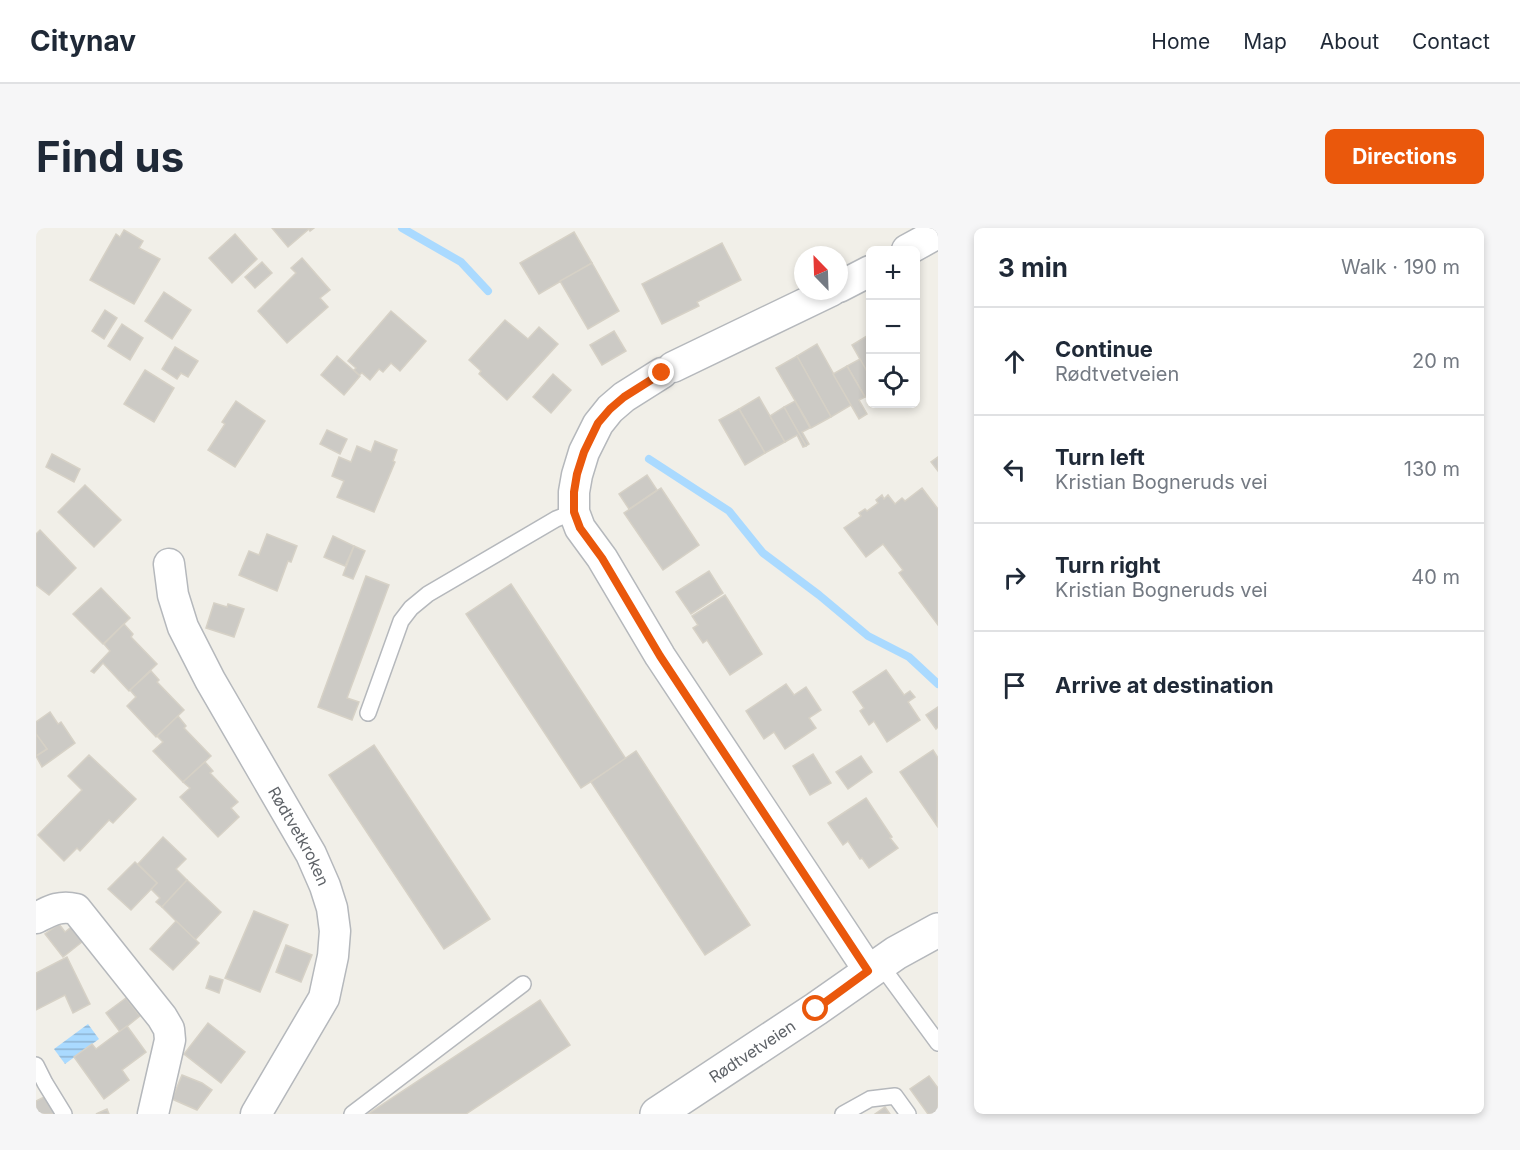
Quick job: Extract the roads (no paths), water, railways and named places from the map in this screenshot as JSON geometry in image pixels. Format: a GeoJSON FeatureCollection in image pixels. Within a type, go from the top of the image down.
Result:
{"type":"FeatureCollection","features":[{"type":"Feature","properties":{"kind":"street"},"geometry":{"type":"LineString","coordinates":[[914,246],[938,233]]}},
{"type":"Feature","properties":{"kind":"street"},"geometry":{"type":"LineString","coordinates":[[848,282],[866,273]]}},
{"type":"Feature","properties":{"kind":"street"},"geometry":{"type":"LineString","coordinates":[[812,300],[667,370],[624,397],[610,409],[598,423],[584,452],[577,474],[574,512],[580,528],[602,558],[660,656],[874,968]]}},
{"type":"Feature","properties":{"kind":"street","name":"Rødtvetkroken"},"geometry":{"type":"LineString","coordinates":[[169,564],[173,595],[183,627],[210,680],[311,854],[332,908],[335,931],[333,956],[324,998],[256,1114]]}},
{"type":"Feature","properties":{"kind":"street"},"geometry":{"type":"LineString","coordinates":[[36,918],[55,908],[66,906],[76,909],[162,1017],[169,1029],[170,1040],[153,1114]]}},
{"type":"Feature","properties":{"kind":"street","name":"Rødtvetveien"},"geometry":{"type":"LineString","coordinates":[[657,1114],[874,968],[938,930]]}},
{"type":"Feature","properties":{"kind":"lane"},"geometry":{"type":"LineString","coordinates":[[368,713],[401,621],[411,608],[428,594],[467,571],[556,519],[574,512]]}},
{"type":"Feature","properties":{"kind":"lane"},"geometry":{"type":"LineString","coordinates":[[874,968],[938,1043]]}},
{"type":"Feature","properties":{"kind":"lane"},"geometry":{"type":"LineString","coordinates":[[352,1114],[523,984]]}},
{"type":"Feature","properties":{"kind":"lane"},"geometry":{"type":"LineString","coordinates":[[36,1065],[64,1114]]}},
{"type":"Feature","properties":{"kind":"lane"},"geometry":{"type":"LineString","coordinates":[[843,1114],[870,1099],[895,1096],[908,1114]]}},
{"type":"Feature","properties":{"kind":"water"},"geometry":{"type":"Polygon","coordinates":[[[88,1024],[99,1039],[65,1064],[54,1049],[88,1024]]]}},
{"type":"Feature","properties":{"kind":"waterway"},"geometry":{"type":"LineString","coordinates":[[402,228],[461,262],[488,291]]}},
{"type":"Feature","properties":{"kind":"waterway"},"geometry":{"type":"LineString","coordinates":[[649,459],[729,511],[763,553],[868,636],[909,657],[938,684]]}}]}
